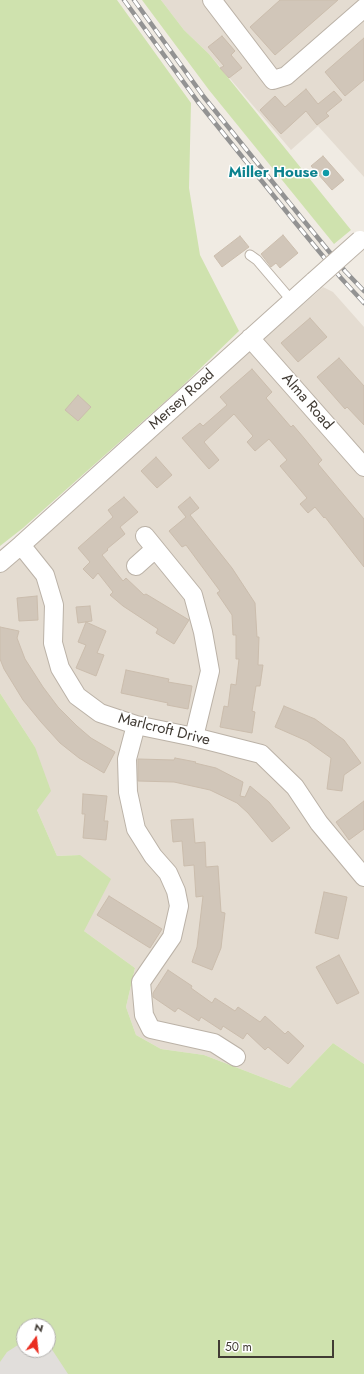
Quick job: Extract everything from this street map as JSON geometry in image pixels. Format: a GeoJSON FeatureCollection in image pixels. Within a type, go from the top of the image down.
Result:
{"type":"FeatureCollection","features":[{"type":"Feature","properties":{"kind":"street"},"geometry":{"type":"LineString","coordinates":[[212,0],[273,80],[286,76],[364,8]]}},
{"type":"Feature","properties":{"kind":"street","name":"Mersey Road"},"geometry":{"type":"LineString","coordinates":[[0,563],[21,546],[362,238]]}},
{"type":"Feature","properties":{"kind":"street","name":"Alma Road"},"geometry":{"type":"LineString","coordinates":[[250,338],[364,467]]}},
{"type":"Feature","properties":{"kind":"street"},"geometry":{"type":"LineString","coordinates":[[136,566],[150,543],[193,595],[203,632],[210,671],[194,737]]}},
{"type":"Feature","properties":{"kind":"street","name":"Marlcroft Drive"},"geometry":{"type":"LineString","coordinates":[[21,546],[45,575],[54,604],[53,643],[60,668],[77,696],[100,713],[136,725],[194,737],[262,754],[295,787],[319,823],[362,871]]}},
{"type":"Feature","properties":{"kind":"street"},"geometry":{"type":"LineString","coordinates":[[136,725],[127,759],[128,792],[136,829],[153,856],[168,873],[176,891],[179,906],[172,937],[141,982],[144,1014],[151,1029],[214,1043],[236,1056]]}},
{"type":"Feature","properties":{"kind":"lane"},"geometry":{"type":"LineString","coordinates":[[250,255],[257,260],[292,301]]}},
{"type":"Feature","properties":{"kind":"shaded area"},"geometry":{"type":"Polygon","coordinates":[[[161,0],[364,0],[364,177],[318,126],[291,150],[209,54],[184,30],[161,0]]]}},
{"type":"Feature","properties":{"kind":"shaded area"},"geometry":{"type":"Polygon","coordinates":[[[323,287],[333,292],[364,327],[364,1064],[333,1043],[290,1088],[204,1055],[161,1049],[136,1035],[126,1007],[135,968],[84,931],[80,855],[57,856],[37,810],[35,747],[0,693],[0,570],[323,287]]]}},
{"type":"Feature","properties":{"kind":"shaded area"},"geometry":{"type":"Polygon","coordinates":[[[16,1346],[16,1358],[56,1358],[56,1356],[68,1374],[0,1374],[0,1362],[7,1352],[16,1346]]]}},
{"type":"Feature","properties":{"kind":"green space"},"geometry":{"type":"Polygon","coordinates":[[[0,0],[117,0],[191,103],[189,188],[200,255],[239,331],[178,390],[23,528],[0,546],[0,0]]]}},
{"type":"Feature","properties":{"kind":"green space"},"geometry":{"type":"Polygon","coordinates":[[[142,0],[161,0],[184,30],[209,54],[351,230],[334,244],[209,90],[142,0]]]}},
{"type":"Feature","properties":{"kind":"green space"},"geometry":{"type":"Polygon","coordinates":[[[0,693],[35,747],[51,791],[37,810],[57,856],[80,855],[111,879],[84,931],[135,968],[126,1007],[136,1035],[161,1049],[204,1055],[290,1088],[333,1043],[364,1064],[364,1374],[0,1374],[0,693]]]}},
{"type":"Feature","properties":{"kind":"building"},"geometry":{"type":"Polygon","coordinates":[[[280,0],[338,0],[275,55],[250,27],[280,0]]]}},
{"type":"Feature","properties":{"kind":"building"},"geometry":{"type":"Polygon","coordinates":[[[222,36],[235,51],[231,55],[242,68],[229,78],[220,68],[224,66],[208,47],[222,36]]]}},
{"type":"Feature","properties":{"kind":"building"},"geometry":{"type":"Polygon","coordinates":[[[364,38],[364,80],[345,96],[325,72],[364,38]]]}},
{"type":"Feature","properties":{"kind":"building"},"geometry":{"type":"Polygon","coordinates":[[[306,89],[318,104],[334,91],[342,100],[326,113],[329,116],[317,125],[306,111],[281,134],[260,110],[275,96],[285,107],[306,89]]]}},
{"type":"Feature","properties":{"kind":"building","name":"Miller House"},"geometry":{"type":"Polygon","coordinates":[[[323,156],[344,180],[332,190],[311,166],[323,156]]]}},
{"type":"Feature","properties":{"kind":"building"},"geometry":{"type":"Polygon","coordinates":[[[283,235],[298,253],[280,268],[276,263],[271,267],[261,254],[283,235]]]}},
{"type":"Feature","properties":{"kind":"building"},"geometry":{"type":"Polygon","coordinates":[[[240,236],[249,247],[222,267],[214,256],[240,236]]]}},
{"type":"Feature","properties":{"kind":"building"},"geometry":{"type":"Polygon","coordinates":[[[310,318],[327,337],[298,362],[281,343],[310,318]]]}},
{"type":"Feature","properties":{"kind":"building"},"geometry":{"type":"Polygon","coordinates":[[[339,358],[364,386],[364,425],[347,407],[345,409],[317,377],[339,358]]]}},
{"type":"Feature","properties":{"kind":"building"},"geometry":{"type":"Polygon","coordinates":[[[252,369],[272,392],[266,398],[291,427],[293,425],[322,460],[318,464],[364,519],[364,567],[325,517],[324,518],[315,507],[308,513],[300,504],[307,498],[280,466],[287,460],[269,439],[255,451],[247,442],[253,436],[234,414],[204,442],[219,460],[209,469],[182,438],[200,423],[203,426],[227,405],[220,397],[252,369]]]}},
{"type":"Feature","properties":{"kind":"building"},"geometry":{"type":"Polygon","coordinates":[[[78,395],[91,407],[78,421],[65,410],[78,395]]]}},
{"type":"Feature","properties":{"kind":"building"},"geometry":{"type":"Polygon","coordinates":[[[156,457],[172,475],[157,488],[141,471],[156,457]]]}},
{"type":"Feature","properties":{"kind":"building"},"geometry":{"type":"Polygon","coordinates":[[[124,497],[138,512],[120,527],[125,534],[102,555],[123,581],[126,578],[144,595],[146,594],[189,620],[174,644],[156,633],[158,629],[123,606],[110,595],[113,592],[98,573],[93,579],[83,569],[90,562],[78,548],[113,517],[108,510],[124,497]]]}},
{"type":"Feature","properties":{"kind":"building"},"geometry":{"type":"Polygon","coordinates":[[[190,497],[199,508],[190,515],[232,568],[255,603],[257,637],[259,637],[258,665],[263,665],[260,686],[256,686],[252,711],[255,712],[252,733],[220,727],[224,706],[228,707],[231,684],[236,685],[239,659],[236,659],[236,635],[233,635],[232,615],[217,593],[220,591],[186,545],[182,547],[169,531],[186,517],[178,507],[190,497]]]}},
{"type":"Feature","properties":{"kind":"building"},"geometry":{"type":"Polygon","coordinates":[[[37,596],[38,620],[19,621],[17,598],[37,596]]]}},
{"type":"Feature","properties":{"kind":"building"},"geometry":{"type":"Polygon","coordinates":[[[90,606],[92,621],[78,623],[76,607],[90,606]]]}},
{"type":"Feature","properties":{"kind":"building"},"geometry":{"type":"Polygon","coordinates":[[[86,622],[106,631],[97,653],[104,655],[96,676],[76,668],[86,645],[78,642],[86,622]]]}},
{"type":"Feature","properties":{"kind":"building"},"geometry":{"type":"Polygon","coordinates":[[[0,627],[19,631],[17,638],[25,659],[58,707],[91,738],[115,752],[104,773],[79,758],[60,743],[23,700],[4,669],[0,659],[0,627]]]}},
{"type":"Feature","properties":{"kind":"building"},"geometry":{"type":"Polygon","coordinates":[[[126,670],[169,679],[168,682],[192,686],[188,709],[121,693],[126,670]]]}},
{"type":"Feature","properties":{"kind":"building"},"geometry":{"type":"Polygon","coordinates":[[[284,706],[315,719],[344,740],[361,763],[344,775],[342,791],[327,789],[331,758],[307,741],[275,727],[284,706]]]}},
{"type":"Feature","properties":{"kind":"building"},"geometry":{"type":"Polygon","coordinates":[[[175,758],[216,768],[243,782],[240,796],[245,797],[250,786],[269,802],[290,828],[272,842],[248,813],[237,803],[210,790],[174,782],[138,781],[138,759],[174,760],[175,758]]]}},
{"type":"Feature","properties":{"kind":"building"},"geometry":{"type":"Polygon","coordinates":[[[83,794],[107,796],[104,821],[108,821],[106,840],[83,838],[85,814],[82,814],[83,794]]]}},
{"type":"Feature","properties":{"kind":"building"},"geometry":{"type":"Polygon","coordinates":[[[364,801],[364,829],[349,840],[336,822],[364,801]]]}},
{"type":"Feature","properties":{"kind":"building"},"geometry":{"type":"Polygon","coordinates":[[[193,819],[195,843],[205,842],[206,867],[218,866],[221,912],[225,913],[221,948],[212,970],[192,962],[197,947],[203,896],[196,897],[194,865],[184,866],[182,841],[173,842],[171,820],[193,819]]]}},
{"type":"Feature","properties":{"kind":"building"},"geometry":{"type":"Polygon","coordinates":[[[324,892],[347,897],[338,939],[315,933],[324,892]]]}},
{"type":"Feature","properties":{"kind":"building"},"geometry":{"type":"Polygon","coordinates":[[[109,896],[162,929],[150,948],[97,915],[109,896]]]}},
{"type":"Feature","properties":{"kind":"building"},"geometry":{"type":"Polygon","coordinates":[[[339,955],[359,993],[337,1004],[316,967],[339,955]]]}},
{"type":"Feature","properties":{"kind":"building"},"geometry":{"type":"Polygon","coordinates":[[[168,970],[192,986],[191,988],[212,1003],[215,998],[235,1011],[238,1007],[260,1022],[265,1016],[285,1034],[288,1031],[304,1046],[288,1064],[268,1047],[265,1050],[247,1033],[243,1039],[223,1026],[221,1030],[201,1017],[199,1021],[178,1008],[175,1012],[153,997],[153,993],[168,970]]]}},
{"type":"Feature","properties":{"kind":"railway"},"geometry":{"type":"LineString","coordinates":[[124,0],[198,102],[341,278],[364,303]]}},
{"type":"Feature","properties":{"kind":"railway"},"geometry":{"type":"LineString","coordinates":[[134,0],[204,97],[345,271],[364,291]]}},
{"type":"Feature","properties":{"kind":"place","name":"Miller House"},"geometry":{"type":"Point","coordinates":[326,173]}}]}
